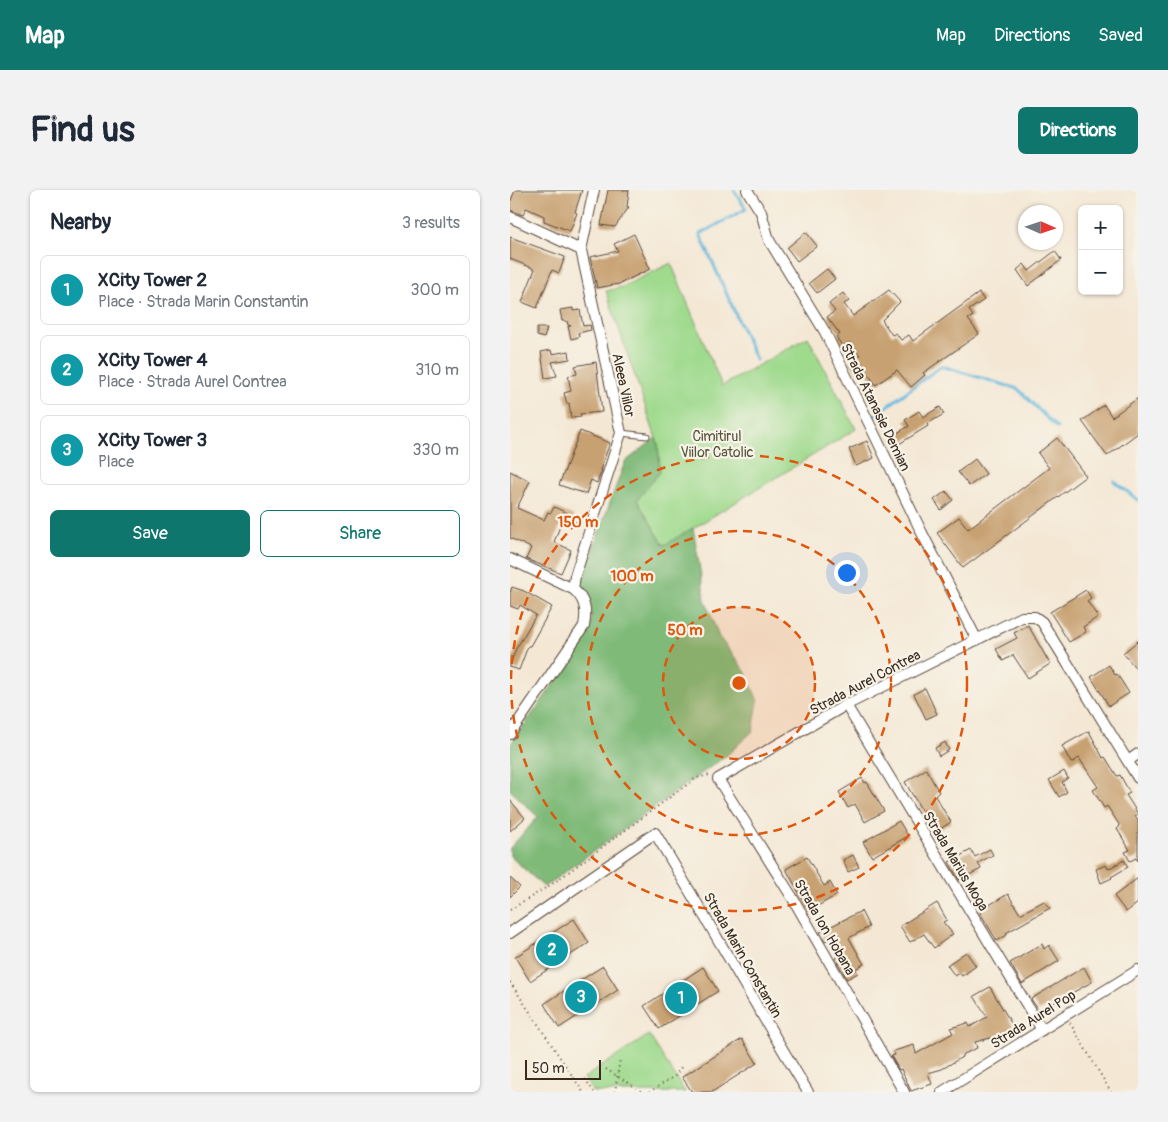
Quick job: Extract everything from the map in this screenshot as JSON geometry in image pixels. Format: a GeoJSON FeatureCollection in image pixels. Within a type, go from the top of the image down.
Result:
{"type":"FeatureCollection","features":[{"type":"Feature","properties":{"kind":"street","name":"Aleea Viilor"},"geometry":{"type":"LineString","coordinates":[[573,589],[575,576],[621,433],[581,250],[594,190]]}},
{"type":"Feature","properties":{"kind":"street","name":"Strada Atanasie Demian"},"geometry":{"type":"LineString","coordinates":[[747,190],[762,212],[769,240],[825,332],[922,533],[977,640]]}},
{"type":"Feature","properties":{"kind":"street"},"geometry":{"type":"LineString","coordinates":[[510,217],[581,250]]}},
{"type":"Feature","properties":{"kind":"street"},"geometry":{"type":"LineString","coordinates":[[510,559],[573,589],[582,598],[586,614],[584,626],[510,734]]}},
{"type":"Feature","properties":{"kind":"street","name":"Strada Aurel Contrea"},"geometry":{"type":"LineString","coordinates":[[718,779],[846,706],[1022,616],[1029,616],[1042,622],[1128,761]]}},
{"type":"Feature","properties":{"kind":"street","name":"Strada Marius Moga"},"geometry":{"type":"LineString","coordinates":[[846,706],[1042,1030]]}},
{"type":"Feature","properties":{"kind":"street"},"geometry":{"type":"LineString","coordinates":[[1138,754],[1128,761],[1138,778]]}},
{"type":"Feature","properties":{"kind":"street","name":"Strada Ion Hobana"},"geometry":{"type":"LineString","coordinates":[[718,779],[792,898],[904,1092]]}},
{"type":"Feature","properties":{"kind":"street","name":"Strada Marin Constantin"},"geometry":{"type":"LineString","coordinates":[[510,934],[655,833],[808,1092]]}},
{"type":"Feature","properties":{"kind":"street","name":"Strada Aurel Pop"},"geometry":{"type":"LineString","coordinates":[[942,1092],[1138,970]]}},
{"type":"Feature","properties":{"kind":"lane"},"geometry":{"type":"LineString","coordinates":[[621,433],[647,436]]}},
{"type":"Feature","properties":{"kind":"path"},"geometry":{"type":"LineString","coordinates":[[510,910],[562,876],[696,778],[704,775],[718,779]]}},
{"type":"Feature","properties":{"kind":"path"},"geometry":{"type":"LineString","coordinates":[[510,982],[583,1092]]}},
{"type":"Feature","properties":{"kind":"path"},"geometry":{"type":"LineString","coordinates":[[1065,1016],[1111,1092]]}},
{"type":"Feature","properties":{"kind":"path"},"geometry":{"type":"LineString","coordinates":[[615,1092],[620,1059]]}},
{"type":"Feature","properties":{"kind":"path"},"geometry":{"type":"LineString","coordinates":[[649,1092],[675,1076],[682,1066]]}},
{"type":"Feature","properties":{"kind":"path"},"geometry":{"type":"LineString","coordinates":[[606,1069],[642,1092]]}},
{"type":"Feature","properties":{"kind":"path"},"geometry":{"type":"LineString","coordinates":[[585,1079],[594,1092]]}},
{"type":"Feature","properties":{"kind":"green space","name":"Cimitirul Viilor Catolic"},"geometry":{"type":"Polygon","coordinates":[[[671,263],[722,386],[808,337],[856,429],[664,546],[636,499],[660,472],[658,444],[606,291],[622,287],[671,263]]]}},
{"type":"Feature","properties":{"kind":"green space"},"geometry":{"type":"Polygon","coordinates":[[[656,438],[660,472],[637,500],[664,545],[693,528],[705,600],[719,637],[745,671],[758,701],[753,731],[727,755],[544,887],[510,856],[510,848],[538,817],[510,790],[510,745],[584,642],[592,618],[588,597],[581,581],[625,462],[656,438]]]}},
{"type":"Feature","properties":{"kind":"green space"},"geometry":{"type":"Polygon","coordinates":[[[649,1035],[685,1092],[593,1092],[584,1078],[649,1035]]]}},
{"type":"Feature","properties":{"kind":"building"},"geometry":{"type":"Polygon","coordinates":[[[515,190],[582,190],[575,212],[577,213],[570,231],[544,221],[544,216],[526,208],[523,215],[510,210],[510,203],[515,190]]]}},
{"type":"Feature","properties":{"kind":"building"},"geometry":{"type":"Polygon","coordinates":[[[608,190],[629,190],[627,207],[629,207],[615,227],[601,225],[608,190]]]}},
{"type":"Feature","properties":{"kind":"building"},"geometry":{"type":"Polygon","coordinates":[[[806,232],[817,246],[797,261],[787,248],[806,232]]]}},
{"type":"Feature","properties":{"kind":"building"},"geometry":{"type":"Polygon","coordinates":[[[634,234],[650,269],[619,284],[597,288],[590,257],[618,251],[614,244],[634,234]]]}},
{"type":"Feature","properties":{"kind":"building"},"geometry":{"type":"Polygon","coordinates":[[[510,237],[565,257],[559,273],[552,270],[537,308],[522,302],[535,269],[510,259],[510,237]]]}},
{"type":"Feature","properties":{"kind":"building"},"geometry":{"type":"Polygon","coordinates":[[[1055,251],[1061,260],[1028,286],[1017,270],[1024,264],[1029,271],[1055,251]]]}},
{"type":"Feature","properties":{"kind":"building"},"geometry":{"type":"Polygon","coordinates":[[[827,269],[835,279],[817,293],[809,283],[827,269]]]}},
{"type":"Feature","properties":{"kind":"building"},"geometry":{"type":"Polygon","coordinates":[[[889,290],[900,302],[882,320],[892,335],[896,333],[901,340],[909,335],[913,341],[979,293],[984,300],[969,310],[973,316],[968,319],[979,334],[923,373],[925,375],[911,387],[897,370],[876,385],[863,367],[857,372],[850,362],[860,355],[849,342],[843,347],[836,337],[840,334],[827,317],[835,311],[829,304],[843,293],[849,301],[844,304],[853,316],[889,290]]]}},
{"type":"Feature","properties":{"kind":"building"},"geometry":{"type":"Polygon","coordinates":[[[573,308],[573,311],[580,310],[583,326],[590,325],[591,330],[578,333],[579,337],[571,339],[568,326],[571,326],[568,325],[567,321],[562,321],[560,310],[573,308]]]}},
{"type":"Feature","properties":{"kind":"building"},"geometry":{"type":"Polygon","coordinates":[[[537,328],[547,328],[544,338],[537,336],[537,328]]]}},
{"type":"Feature","properties":{"kind":"building"},"geometry":{"type":"Polygon","coordinates":[[[551,350],[552,354],[569,351],[570,359],[552,362],[557,376],[545,378],[541,352],[551,350]]]}},
{"type":"Feature","properties":{"kind":"building"},"geometry":{"type":"Polygon","coordinates":[[[596,362],[602,412],[580,414],[581,417],[571,418],[569,403],[567,404],[564,393],[571,391],[568,376],[577,374],[575,366],[596,362]]]}},
{"type":"Feature","properties":{"kind":"building"},"geometry":{"type":"Polygon","coordinates":[[[1138,398],[1138,433],[1107,456],[1082,421],[1104,405],[1112,417],[1138,398]]]}},
{"type":"Feature","properties":{"kind":"building"},"geometry":{"type":"Polygon","coordinates":[[[940,407],[944,414],[899,444],[894,435],[909,426],[905,420],[919,411],[923,417],[940,407]]]}},
{"type":"Feature","properties":{"kind":"building"},"geometry":{"type":"Polygon","coordinates":[[[580,431],[610,443],[597,483],[591,480],[586,494],[559,485],[580,431]]]}},
{"type":"Feature","properties":{"kind":"building"},"geometry":{"type":"Polygon","coordinates":[[[1057,438],[1086,476],[963,568],[937,533],[959,517],[968,529],[1049,468],[1038,453],[1057,438]]]}},
{"type":"Feature","properties":{"kind":"building"},"geometry":{"type":"Polygon","coordinates":[[[867,441],[874,458],[856,466],[849,449],[867,441]]]}},
{"type":"Feature","properties":{"kind":"building"},"geometry":{"type":"Polygon","coordinates":[[[975,459],[986,474],[969,486],[958,472],[975,459]]]}},
{"type":"Feature","properties":{"kind":"building"},"geometry":{"type":"Polygon","coordinates":[[[510,471],[530,481],[517,508],[544,520],[548,512],[551,513],[554,507],[574,516],[570,525],[562,521],[554,542],[571,550],[561,573],[526,559],[531,548],[510,538],[510,471]]]}},
{"type":"Feature","properties":{"kind":"building"},"geometry":{"type":"Polygon","coordinates":[[[946,491],[953,500],[941,510],[934,500],[946,491]]]}},
{"type":"Feature","properties":{"kind":"building"},"geometry":{"type":"Polygon","coordinates":[[[512,587],[524,591],[552,607],[530,646],[528,646],[519,670],[510,667],[510,665],[516,649],[536,615],[520,605],[518,609],[510,606],[512,587]]]}},
{"type":"Feature","properties":{"kind":"building"},"geometry":{"type":"Polygon","coordinates":[[[1086,590],[1091,598],[1087,601],[1098,617],[1083,627],[1086,632],[1069,642],[1050,612],[1086,590]]]}},
{"type":"Feature","properties":{"kind":"building"},"geometry":{"type":"Polygon","coordinates":[[[1028,625],[1050,664],[1028,678],[1013,655],[1003,661],[996,649],[1017,638],[1014,633],[1028,625]]]}},
{"type":"Feature","properties":{"kind":"building"},"geometry":{"type":"Polygon","coordinates":[[[1138,641],[1138,671],[1123,653],[1138,641]]]}},
{"type":"Feature","properties":{"kind":"building"},"geometry":{"type":"Polygon","coordinates":[[[1109,665],[1129,693],[1109,706],[1091,677],[1109,665]]]}},
{"type":"Feature","properties":{"kind":"building"},"geometry":{"type":"Polygon","coordinates":[[[925,688],[937,714],[926,719],[914,694],[925,688]]]}},
{"type":"Feature","properties":{"kind":"building"},"geometry":{"type":"Polygon","coordinates":[[[1089,731],[1103,758],[1105,757],[1117,776],[1120,775],[1130,793],[1126,795],[1138,814],[1135,816],[1138,821],[1138,861],[1136,858],[1130,861],[1125,852],[1130,850],[1117,829],[1120,826],[1107,806],[1104,808],[1093,790],[1098,787],[1079,758],[1071,763],[1062,746],[1089,731]]]}},
{"type":"Feature","properties":{"kind":"building"},"geometry":{"type":"Polygon","coordinates":[[[945,742],[949,750],[939,756],[935,748],[945,742]]]}},
{"type":"Feature","properties":{"kind":"building"},"geometry":{"type":"Polygon","coordinates":[[[926,769],[939,792],[935,796],[951,822],[937,831],[934,827],[932,828],[905,782],[926,769]]]}},
{"type":"Feature","properties":{"kind":"building"},"geometry":{"type":"Polygon","coordinates":[[[1064,771],[1068,778],[1062,782],[1067,792],[1059,797],[1049,780],[1064,771]]]}},
{"type":"Feature","properties":{"kind":"building"},"geometry":{"type":"Polygon","coordinates":[[[862,778],[865,783],[867,782],[884,811],[865,822],[855,804],[848,808],[839,792],[862,778]]]}},
{"type":"Feature","properties":{"kind":"building"},"geometry":{"type":"Polygon","coordinates":[[[510,800],[525,818],[510,831],[510,800]]]}},
{"type":"Feature","properties":{"kind":"building"},"geometry":{"type":"Polygon","coordinates":[[[899,821],[908,836],[872,857],[863,842],[899,821]]]}},
{"type":"Feature","properties":{"kind":"building"},"geometry":{"type":"Polygon","coordinates":[[[990,849],[993,855],[978,863],[981,869],[959,880],[949,862],[971,850],[975,857],[990,849]]]}},
{"type":"Feature","properties":{"kind":"building"},"geometry":{"type":"Polygon","coordinates":[[[853,855],[859,867],[848,872],[843,860],[853,855]]]}},
{"type":"Feature","properties":{"kind":"building"},"geometry":{"type":"Polygon","coordinates":[[[807,857],[824,886],[830,882],[837,895],[809,911],[786,869],[807,857]]]}},
{"type":"Feature","properties":{"kind":"building"},"geometry":{"type":"Polygon","coordinates":[[[1124,860],[1128,867],[1101,883],[1096,869],[1106,865],[1108,869],[1124,860]]]}},
{"type":"Feature","properties":{"kind":"building"},"geometry":{"type":"Polygon","coordinates":[[[510,878],[520,887],[510,897],[510,878]]]}},
{"type":"Feature","properties":{"kind":"building"},"geometry":{"type":"Polygon","coordinates":[[[1138,878],[1138,903],[1126,912],[1114,896],[1138,878]]]}},
{"type":"Feature","properties":{"kind":"building"},"geometry":{"type":"Polygon","coordinates":[[[1008,894],[1020,914],[1044,901],[1050,908],[1006,933],[1007,935],[997,941],[979,911],[1008,894]]]}},
{"type":"Feature","properties":{"kind":"building"},"geometry":{"type":"Polygon","coordinates":[[[937,903],[947,920],[943,922],[953,934],[934,948],[924,934],[910,942],[900,926],[937,903]]]}},
{"type":"Feature","properties":{"kind":"building"},"geometry":{"type":"Polygon","coordinates":[[[861,911],[869,927],[849,938],[864,964],[855,969],[858,973],[847,979],[835,958],[841,955],[832,937],[825,941],[820,932],[861,911]]]}},
{"type":"Feature","properties":{"kind":"building"},"geometry":{"type":"Polygon","coordinates":[[[574,919],[589,943],[530,981],[515,957],[574,919]]]}},
{"type":"Feature","properties":{"kind":"building"},"geometry":{"type":"Polygon","coordinates":[[[1042,944],[1044,949],[1049,945],[1059,961],[1022,984],[1010,963],[1042,944]]]}},
{"type":"Feature","properties":{"kind":"building"},"geometry":{"type":"Polygon","coordinates":[[[966,952],[976,966],[962,976],[960,973],[955,976],[947,965],[966,952]]]}},
{"type":"Feature","properties":{"kind":"building"},"geometry":{"type":"Polygon","coordinates":[[[603,966],[618,990],[559,1028],[544,1004],[603,966]]]}},
{"type":"Feature","properties":{"kind":"building"},"geometry":{"type":"Polygon","coordinates":[[[703,967],[718,991],[659,1029],[644,1006],[703,967]]]}},
{"type":"Feature","properties":{"kind":"building"},"geometry":{"type":"Polygon","coordinates":[[[1084,967],[1092,982],[1039,1011],[1031,999],[1084,967]]]}},
{"type":"Feature","properties":{"kind":"building"},"geometry":{"type":"Polygon","coordinates":[[[990,987],[1014,1028],[995,1040],[994,1037],[975,1042],[977,1048],[962,1055],[962,1057],[942,1069],[928,1073],[932,1084],[911,1091],[901,1069],[899,1070],[891,1056],[895,1055],[894,1051],[914,1045],[916,1054],[953,1033],[950,1028],[968,1023],[970,1027],[987,1017],[974,996],[990,987]]]}},
{"type":"Feature","properties":{"kind":"building"},"geometry":{"type":"Polygon","coordinates":[[[742,1039],[757,1063],[712,1092],[692,1092],[682,1077],[742,1039]]]}},
{"type":"Feature","properties":{"kind":"waterway"},"geometry":{"type":"LineString","coordinates":[[734,190],[746,209],[700,234],[756,360]]}},
{"type":"Feature","properties":{"kind":"waterway"},"geometry":{"type":"LineString","coordinates":[[873,417],[941,366],[1018,389],[1057,428]]}},
{"type":"Feature","properties":{"kind":"waterway"},"geometry":{"type":"LineString","coordinates":[[1114,481],[1138,500]]}},
{"type":"Feature","properties":{"kind":"place","name":"XCity Tower 4"},"geometry":{"type":"Point","coordinates":[552,950]}},
{"type":"Feature","properties":{"kind":"place","name":"XCity Tower 3"},"geometry":{"type":"Point","coordinates":[581,997]}},
{"type":"Feature","properties":{"kind":"place","name":"XCity Tower 2"},"geometry":{"type":"Point","coordinates":[681,998]}}]}
